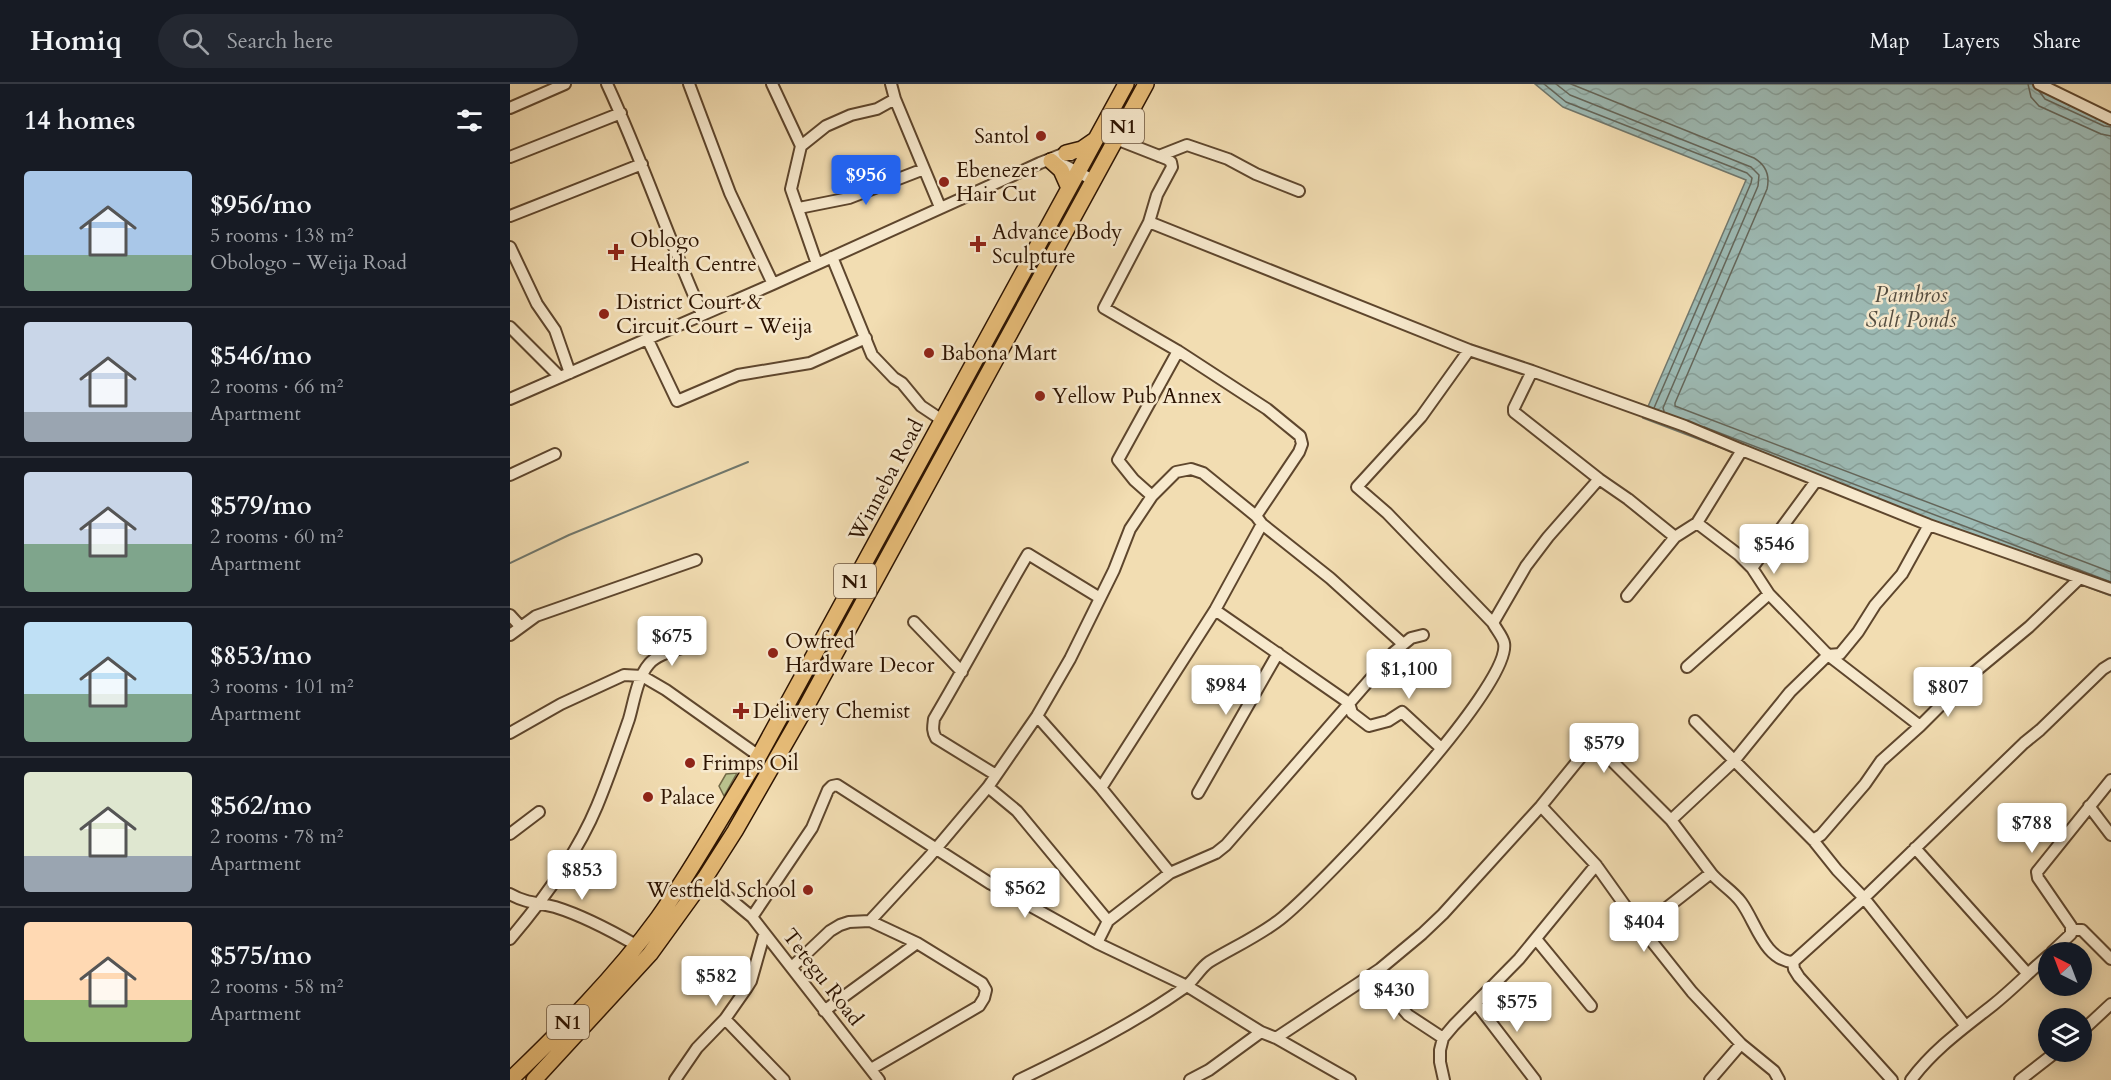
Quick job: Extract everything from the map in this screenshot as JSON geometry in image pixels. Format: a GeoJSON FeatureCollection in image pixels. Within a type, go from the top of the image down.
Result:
{"type":"FeatureCollection","features":[{"type":"Feature","properties":{"kind":"highway","name":"Winneba Road"},"geometry":{"type":"LineString","coordinates":[[510,1080],[576,1013],[636,945],[694,865],[759,756],[1126,84]]}},
{"type":"Feature","properties":{"kind":"highway","name":"Winneba Road"},"geometry":{"type":"LineString","coordinates":[[534,1080],[630,978],[671,927],[705,878],[795,726],[1146,84]]}},
{"type":"Feature","properties":{"kind":"highway"},"geometry":{"type":"LineString","coordinates":[[1066,153],[1082,149],[1098,138]]}},
{"type":"Feature","properties":{"kind":"highway"},"geometry":{"type":"LineString","coordinates":[[1048,161],[1064,176],[1069,188]]}},
{"type":"Feature","properties":{"kind":"highway"},"geometry":{"type":"LineString","coordinates":[[958,390],[973,398]]}},
{"type":"Feature","properties":{"kind":"street"},"geometry":{"type":"LineString","coordinates":[[510,108],[566,84]]}},
{"type":"Feature","properties":{"kind":"street"},"geometry":{"type":"LineString","coordinates":[[607,84],[642,164],[676,256],[702,314]]}},
{"type":"Feature","properties":{"kind":"street"},"geometry":{"type":"LineString","coordinates":[[689,84],[730,193],[773,284]]}},
{"type":"Feature","properties":{"kind":"street"},"geometry":{"type":"LineString","coordinates":[[772,84],[801,146],[791,189],[817,264]]}},
{"type":"Feature","properties":{"kind":"street"},"geometry":{"type":"LineString","coordinates":[[891,84],[895,99],[940,207]]}},
{"type":"Feature","properties":{"kind":"street"},"geometry":{"type":"LineString","coordinates":[[2039,84],[2111,119]]}},
{"type":"Feature","properties":{"kind":"street"},"geometry":{"type":"LineString","coordinates":[[801,146],[826,126],[851,115],[877,109],[895,99]]}},
{"type":"Feature","properties":{"kind":"street"},"geometry":{"type":"LineString","coordinates":[[510,157],[621,113]]}},
{"type":"Feature","properties":{"kind":"street"},"geometry":{"type":"LineString","coordinates":[[1101,788],[1215,610],[1259,520],[1302,444],[1300,436],[1274,413],[1178,351],[1104,308],[1149,222],[1157,195],[1172,167],[1171,162],[1159,156],[1116,139]]}},
{"type":"Feature","properties":{"kind":"street"},"geometry":{"type":"LineString","coordinates":[[1159,156],[1187,145],[1227,159],[1256,174],[1299,191]]}},
{"type":"Feature","properties":{"kind":"street"},"geometry":{"type":"LineString","coordinates":[[510,399],[1066,153],[1081,166],[1096,174]]}},
{"type":"Feature","properties":{"kind":"street"},"geometry":{"type":"LineString","coordinates":[[1048,161],[1081,166]]}},
{"type":"Feature","properties":{"kind":"street"},"geometry":{"type":"LineString","coordinates":[[510,216],[642,164]]}},
{"type":"Feature","properties":{"kind":"street"},"geometry":{"type":"LineString","coordinates":[[799,208],[840,201],[924,169]]}},
{"type":"Feature","properties":{"kind":"street"},"geometry":{"type":"LineString","coordinates":[[1149,222],[1469,350],[1685,426],[1929,525],[2111,590]]}},
{"type":"Feature","properties":{"kind":"street"},"geometry":{"type":"LineString","coordinates":[[510,247],[537,304],[555,330],[565,375]]}},
{"type":"Feature","properties":{"kind":"street"},"geometry":{"type":"LineString","coordinates":[[832,257],[872,355],[894,378],[902,383],[921,406],[942,420]]}},
{"type":"Feature","properties":{"kind":"street"},"geometry":{"type":"LineString","coordinates":[[510,327],[565,375]]}},
{"type":"Feature","properties":{"kind":"street"},"geometry":{"type":"LineString","coordinates":[[647,338],[677,401],[738,375],[810,363],[866,338]]}},
{"type":"Feature","properties":{"kind":"street"},"geometry":{"type":"LineString","coordinates":[[1019,1080],[1091,1044],[1187,986],[1203,966],[1283,917],[1331,872],[1399,800],[1489,686],[1503,654],[1504,643],[1493,623],[1387,513],[1357,487],[1421,417],[1469,350]]}},
{"type":"Feature","properties":{"kind":"street"},"geometry":{"type":"LineString","coordinates":[[1152,496],[1134,480],[1118,460],[1178,351]]}},
{"type":"Feature","properties":{"kind":"street"},"geometry":{"type":"LineString","coordinates":[[1532,371],[1514,412],[1675,537]]}},
{"type":"Feature","properties":{"kind":"street"},"geometry":{"type":"LineString","coordinates":[[1627,596],[1675,537],[1697,523],[1742,450]]}},
{"type":"Feature","properties":{"kind":"street"},"geometry":{"type":"LineString","coordinates":[[510,475],[555,454]]}},
{"type":"Feature","properties":{"kind":"street"},"geometry":{"type":"LineString","coordinates":[[870,921],[936,849],[988,787],[1037,716],[1070,659],[1130,529],[1152,496],[1176,472],[1191,469],[1203,472],[1330,578],[1402,643]]}},
{"type":"Feature","properties":{"kind":"street"},"geometry":{"type":"LineString","coordinates":[[1493,623],[1526,567],[1548,537],[1599,479]]}},
{"type":"Feature","properties":{"kind":"street"},"geometry":{"type":"LineString","coordinates":[[1752,568],[1816,481]]}},
{"type":"Feature","properties":{"kind":"street"},"geometry":{"type":"LineString","coordinates":[[1697,523],[1723,541],[1752,568],[1769,594],[1828,655],[1920,726]]}},
{"type":"Feature","properties":{"kind":"street"},"geometry":{"type":"LineString","coordinates":[[1671,820],[1734,760],[1790,692],[1828,655],[1840,654],[1850,644],[1875,605],[1902,574],[1929,525]]}},
{"type":"Feature","properties":{"kind":"street"},"geometry":{"type":"LineString","coordinates":[[996,775],[936,738],[933,732],[934,719],[1028,554],[1100,598]]}},
{"type":"Feature","properties":{"kind":"street"},"geometry":{"type":"LineString","coordinates":[[510,635],[536,616],[555,608],[635,583],[696,560]]}},
{"type":"Feature","properties":{"kind":"street"},"geometry":{"type":"LineString","coordinates":[[1813,840],[1821,835],[1865,784],[1881,761],[1902,740],[1920,726],[1971,675],[2029,627],[2080,578]]}},
{"type":"Feature","properties":{"kind":"street"},"geometry":{"type":"LineString","coordinates":[[1687,667],[1769,594]]}},
{"type":"Feature","properties":{"kind":"street"},"geometry":{"type":"LineString","coordinates":[[1215,610],[1349,703],[1352,713],[1369,726],[1388,721],[1402,712],[1441,748]]}},
{"type":"Feature","properties":{"kind":"street"},"geometry":{"type":"LineString","coordinates":[[510,615],[520,626]]}},
{"type":"Feature","properties":{"kind":"street"},"geometry":{"type":"LineString","coordinates":[[914,622],[962,672]]}},
{"type":"Feature","properties":{"kind":"street"},"geometry":{"type":"LineString","coordinates":[[1097,943],[1108,921],[1170,873],[1216,853],[1226,845],[1402,643],[1424,635]]}},
{"type":"Feature","properties":{"kind":"street"},"geometry":{"type":"LineString","coordinates":[[510,939],[528,918],[572,856],[586,832],[629,719],[642,676],[650,663],[659,656],[690,645]]}},
{"type":"Feature","properties":{"kind":"street"},"geometry":{"type":"LineString","coordinates":[[1198,793],[1278,653]]}},
{"type":"Feature","properties":{"kind":"street"},"geometry":{"type":"LineString","coordinates":[[1276,1038],[1380,969],[1443,914],[1541,806],[1585,751],[1595,746],[1671,820],[1719,883],[1739,899],[1770,951],[1783,961],[1793,962],[1864,898],[2103,669],[2111,664]]}},
{"type":"Feature","properties":{"kind":"street"},"geometry":{"type":"LineString","coordinates":[[510,733],[561,704],[624,675],[642,676],[681,699],[759,756]]}},
{"type":"Feature","properties":{"kind":"street"},"geometry":{"type":"LineString","coordinates":[[1037,716],[1101,788],[1170,873]]}},
{"type":"Feature","properties":{"kind":"street"},"geometry":{"type":"LineString","coordinates":[[1695,721],[1813,840],[1864,898],[1965,1025]]}},
{"type":"Feature","properties":{"kind":"street"},"geometry":{"type":"LineString","coordinates":[[2064,942],[2071,930],[2067,919],[2038,878],[2037,872],[2111,780]]}},
{"type":"Feature","properties":{"kind":"street"},"geometry":{"type":"LineString","coordinates":[[752,917],[812,828],[828,790],[837,785],[991,884],[1097,943],[1187,986],[1261,1032],[1276,1038],[1350,1080]]}},
{"type":"Feature","properties":{"kind":"street"},"geometry":{"type":"LineString","coordinates":[[988,787],[1017,811],[1108,921]]}},
{"type":"Feature","properties":{"kind":"street"},"geometry":{"type":"LineString","coordinates":[[1541,806],[1596,865],[1641,928],[1692,992],[1741,1044],[1774,1071],[1779,1080]]}},
{"type":"Feature","properties":{"kind":"street"},"geometry":{"type":"LineString","coordinates":[[2089,806],[2111,835]]}},
{"type":"Feature","properties":{"kind":"street"},"geometry":{"type":"LineString","coordinates":[[510,834],[539,812]]}},
{"type":"Feature","properties":{"kind":"street"},"geometry":{"type":"LineString","coordinates":[[1915,848],[2027,973]]}},
{"type":"Feature","properties":{"kind":"street"},"geometry":{"type":"LineString","coordinates":[[1444,1080],[1440,1056],[1443,1038],[1536,939],[1596,865]]}},
{"type":"Feature","properties":{"kind":"street"},"geometry":{"type":"LineString","coordinates":[[1641,928],[1711,873]]}},
{"type":"Feature","properties":{"kind":"street","name":"Tetegu Road"},"geometry":{"type":"LineString","coordinates":[[705,878],[752,917],[879,1080]]}},
{"type":"Feature","properties":{"kind":"street"},"geometry":{"type":"LineString","coordinates":[[510,894],[522,901],[552,906],[578,915],[636,945]]}},
{"type":"Feature","properties":{"kind":"street"},"geometry":{"type":"LineString","coordinates":[[792,967],[830,931],[840,925],[870,921],[917,943],[982,983],[986,990],[979,1006],[870,1069]]}},
{"type":"Feature","properties":{"kind":"street"},"geometry":{"type":"LineString","coordinates":[[2071,930],[2082,930],[2111,959]]}},
{"type":"Feature","properties":{"kind":"street"},"geometry":{"type":"LineString","coordinates":[[675,1080],[697,1048],[724,1019],[751,981],[764,935]]}},
{"type":"Feature","properties":{"kind":"street"},"geometry":{"type":"LineString","coordinates":[[1536,939],[1591,1006]]}},
{"type":"Feature","properties":{"kind":"street"},"geometry":{"type":"LineString","coordinates":[[824,1011],[917,943]]}},
{"type":"Feature","properties":{"kind":"street"},"geometry":{"type":"LineString","coordinates":[[1793,962],[1799,977],[1892,1080]]}},
{"type":"Feature","properties":{"kind":"street"},"geometry":{"type":"LineString","coordinates":[[1911,1080],[1921,1067],[1965,1025],[1993,1005],[2038,964]]}},
{"type":"Feature","properties":{"kind":"street"},"geometry":{"type":"LineString","coordinates":[[1380,969],[1399,995],[1402,1008],[1408,1015],[1443,1038]]}},
{"type":"Feature","properties":{"kind":"street"},"geometry":{"type":"LineString","coordinates":[[1476,1003],[1535,1080]]}},
{"type":"Feature","properties":{"kind":"street"},"geometry":{"type":"LineString","coordinates":[[2092,1021],[2111,1004]]}},
{"type":"Feature","properties":{"kind":"street"},"geometry":{"type":"LineString","coordinates":[[724,1019],[784,1080]]}},
{"type":"Feature","properties":{"kind":"street"},"geometry":{"type":"LineString","coordinates":[[1190,1080],[1209,1070],[1261,1032]]}},
{"type":"Feature","properties":{"kind":"street"},"geometry":{"type":"LineString","coordinates":[[1710,1080],[1741,1044]]}},
{"type":"Feature","properties":{"kind":"street"},"geometry":{"type":"LineString","coordinates":[[2020,1080],[2043,1062]]}},
{"type":"Feature","properties":{"kind":"green space"},"geometry":{"type":"Polygon","coordinates":[[[737,773],[724,796],[719,786],[726,774],[737,773]]]}},
{"type":"Feature","properties":{"kind":"water","name":"Pambros Salt Ponds"},"geometry":{"type":"Polygon","coordinates":[[[1535,84],[2046,84],[2111,114],[2111,596],[1643,418],[1746,180],[1563,107],[1535,84]]]}},
{"type":"Feature","properties":{"kind":"waterway"},"geometry":{"type":"LineString","coordinates":[[510,563],[569,535],[748,462]]}},
{"type":"Feature","properties":{"kind":"place","name":"Santol"},"geometry":{"type":"Point","coordinates":[1041,136]}},
{"type":"Feature","properties":{"kind":"place","name":"Ebenezer Hair Cut"},"geometry":{"type":"Point","coordinates":[944,182]}},
{"type":"Feature","properties":{"kind":"place","name":"Advance Body Sculpture"},"geometry":{"type":"Point","coordinates":[978,244]}},
{"type":"Feature","properties":{"kind":"place","name":"Oblogo Health Centre"},"geometry":{"type":"Point","coordinates":[616,252]}},
{"type":"Feature","properties":{"kind":"place","name":"District Court & Circuit Court - Weija"},"geometry":{"type":"Point","coordinates":[604,314]}},
{"type":"Feature","properties":{"kind":"place","name":"Babona Mart"},"geometry":{"type":"Point","coordinates":[929,353]}},
{"type":"Feature","properties":{"kind":"place","name":"Yellow Pub Annex"},"geometry":{"type":"Point","coordinates":[1040,396]}},
{"type":"Feature","properties":{"kind":"place","name":"Owfred Hardware Decor"},"geometry":{"type":"Point","coordinates":[773,653]}},
{"type":"Feature","properties":{"kind":"place","name":"Delivery Chemist"},"geometry":{"type":"Point","coordinates":[741,711]}},
{"type":"Feature","properties":{"kind":"place","name":"Frimps Oil"},"geometry":{"type":"Point","coordinates":[690,763]}},
{"type":"Feature","properties":{"kind":"place","name":"Palace"},"geometry":{"type":"Point","coordinates":[648,797]}},
{"type":"Feature","properties":{"kind":"place","name":"Westfield School"},"geometry":{"type":"Point","coordinates":[808,890]}}]}
